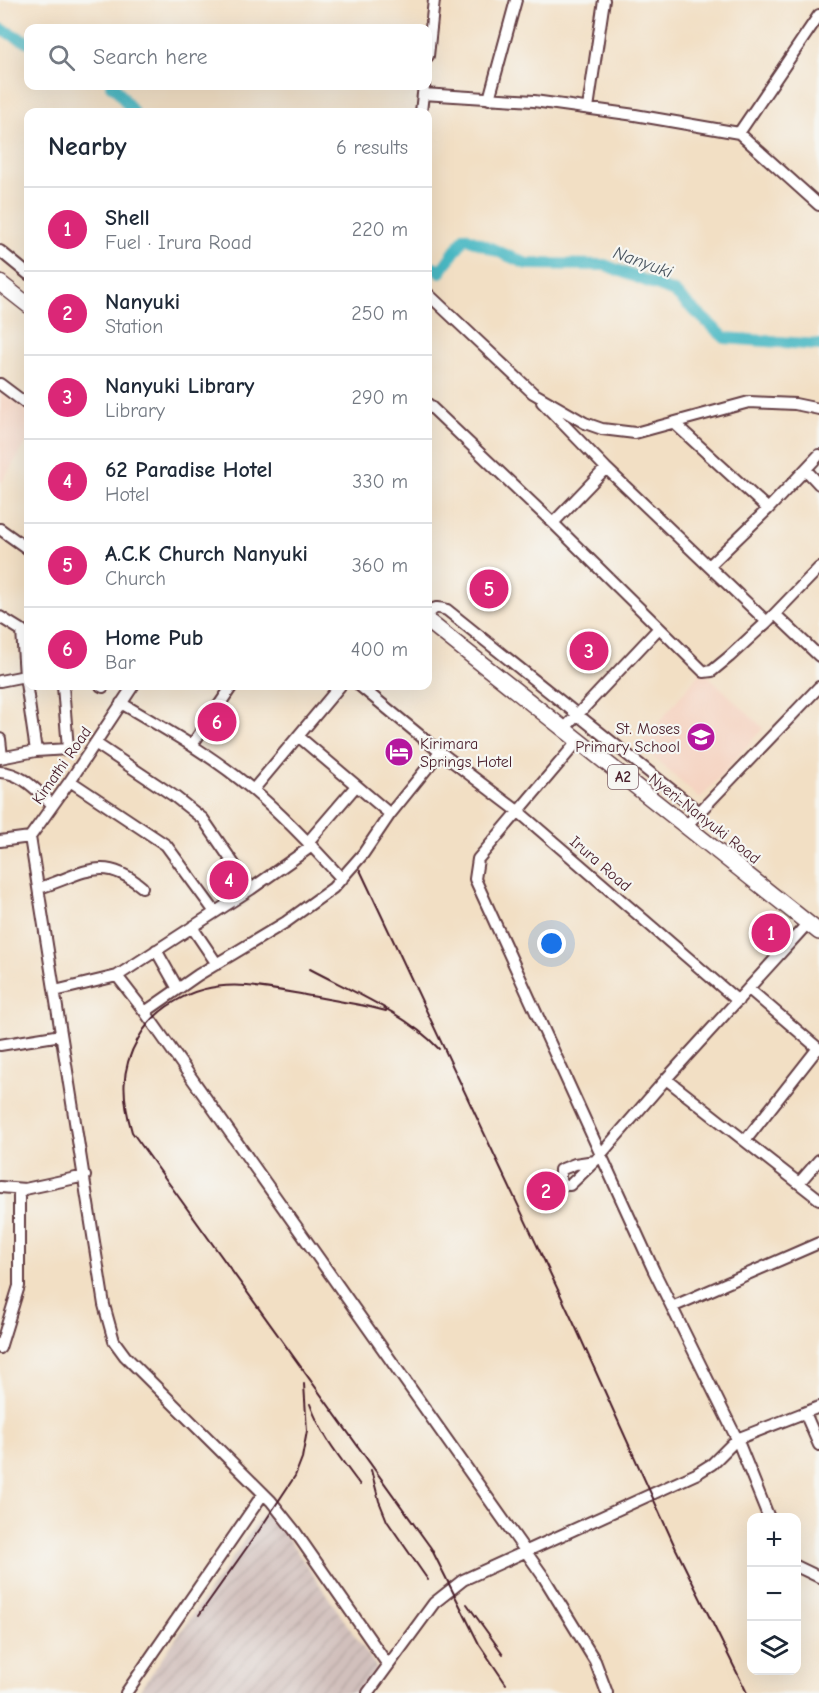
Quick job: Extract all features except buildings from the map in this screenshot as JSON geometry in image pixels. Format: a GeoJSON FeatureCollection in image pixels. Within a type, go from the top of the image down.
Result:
{"type":"FeatureCollection","features":[{"type":"Feature","properties":{"kind":"highway"},"geometry":{"type":"LineString","coordinates":[[0,283],[24,302]]}},
{"type":"Feature","properties":{"kind":"highway","name":"Nyeri-Nanyuki Road"},"geometry":{"type":"LineString","coordinates":[[432,624],[814,927]]}},
{"type":"Feature","properties":{"kind":"street"},"geometry":{"type":"LineString","coordinates":[[431,24],[434,0]]}},
{"type":"Feature","properties":{"kind":"street"},"geometry":{"type":"LineString","coordinates":[[489,99],[516,0]]}},
{"type":"Feature","properties":{"kind":"street"},"geometry":{"type":"LineString","coordinates":[[588,108],[604,0]]}},
{"type":"Feature","properties":{"kind":"street"},"geometry":{"type":"LineString","coordinates":[[739,133],[819,15]]}},
{"type":"Feature","properties":{"kind":"street"},"geometry":{"type":"LineString","coordinates":[[422,108],[424,90],[489,99],[534,101],[588,108],[739,133],[819,205]]}},
{"type":"Feature","properties":{"kind":"street"},"geometry":{"type":"LineString","coordinates":[[0,251],[24,271]]}},
{"type":"Feature","properties":{"kind":"street"},"geometry":{"type":"LineString","coordinates":[[432,298],[533,393],[606,468],[709,566],[819,656]]}},
{"type":"Feature","properties":{"kind":"street"},"geometry":{"type":"LineString","coordinates":[[0,384],[24,402]]}},
{"type":"Feature","properties":{"kind":"street"},"geometry":{"type":"LineString","coordinates":[[533,393],[585,423],[619,432],[635,433],[749,402],[795,404],[819,409]]}},
{"type":"Feature","properties":{"kind":"street"},"geometry":{"type":"LineString","coordinates":[[432,408],[553,523],[699,668],[709,673],[771,618],[819,568]]}},
{"type":"Feature","properties":{"kind":"street"},"geometry":{"type":"LineString","coordinates":[[674,423],[768,509]]}},
{"type":"Feature","properties":{"kind":"street"},"geometry":{"type":"LineString","coordinates":[[709,566],[819,455]]}},
{"type":"Feature","properties":{"kind":"street"},"geometry":{"type":"LineString","coordinates":[[553,523],[606,468]]}},
{"type":"Feature","properties":{"kind":"street"},"geometry":{"type":"LineString","coordinates":[[806,470],[819,484]]}},
{"type":"Feature","properties":{"kind":"street"},"geometry":{"type":"LineString","coordinates":[[0,529],[24,546]]}},
{"type":"Feature","properties":{"kind":"street"},"geometry":{"type":"LineString","coordinates":[[432,608],[447,610],[699,812]]}},
{"type":"Feature","properties":{"kind":"street"},"geometry":{"type":"LineString","coordinates":[[0,617],[24,632]]}},
{"type":"Feature","properties":{"kind":"street"},"geometry":{"type":"LineString","coordinates":[[564,729],[659,628]]}},
{"type":"Feature","properties":{"kind":"street"},"geometry":{"type":"LineString","coordinates":[[0,681],[24,676]]}},
{"type":"Feature","properties":{"kind":"street"},"geometry":{"type":"LineString","coordinates":[[686,826],[819,687]]}},
{"type":"Feature","properties":{"kind":"street"},"geometry":{"type":"LineString","coordinates":[[28,690],[36,751]]}},
{"type":"Feature","properties":{"kind":"street"},"geometry":{"type":"LineString","coordinates":[[0,739],[1,758],[36,751],[69,748],[63,690]]}},
{"type":"Feature","properties":{"kind":"street","name":"Kimathi Road"},"geometry":{"type":"LineString","coordinates":[[30,837],[130,690]]}},
{"type":"Feature","properties":{"kind":"street"},"geometry":{"type":"LineString","coordinates":[[192,745],[229,690]]}},
{"type":"Feature","properties":{"kind":"street"},"geometry":{"type":"LineString","coordinates":[[253,790],[337,690]]}},
{"type":"Feature","properties":{"kind":"street","name":"Irura Road"},"geometry":{"type":"LineString","coordinates":[[365,690],[440,752],[519,812],[738,1001]]}},
{"type":"Feature","properties":{"kind":"street"},"geometry":{"type":"LineString","coordinates":[[121,703],[192,745],[253,790],[310,844],[342,879]]}},
{"type":"Feature","properties":{"kind":"street"},"geometry":{"type":"LineString","coordinates":[[298,736],[390,813]]}},
{"type":"Feature","properties":{"kind":"street"},"geometry":{"type":"LineString","coordinates":[[578,741],[478,859],[476,879],[598,1157],[737,1439],[767,1513]]}},
{"type":"Feature","properties":{"kind":"street"},"geometry":{"type":"LineString","coordinates":[[95,744],[174,796],[203,819],[251,889]]}},
{"type":"Feature","properties":{"kind":"street"},"geometry":{"type":"LineString","coordinates":[[145,1012],[286,922],[333,888],[363,854],[390,813],[440,752]]}},
{"type":"Feature","properties":{"kind":"street"},"geometry":{"type":"LineString","coordinates":[[630,782],[642,767]]}},
{"type":"Feature","properties":{"kind":"street"},"geometry":{"type":"LineString","coordinates":[[0,772],[21,777],[52,804]]}},
{"type":"Feature","properties":{"kind":"street"},"geometry":{"type":"LineString","coordinates":[[70,781],[166,845],[215,912]]}},
{"type":"Feature","properties":{"kind":"street"},"geometry":{"type":"LineString","coordinates":[[55,991],[117,976],[251,889],[310,844],[356,786]]}},
{"type":"Feature","properties":{"kind":"street"},"geometry":{"type":"LineString","coordinates":[[0,841],[30,837],[104,1305],[114,1341],[125,1356],[263,1494],[294,1530],[388,1665]]}},
{"type":"Feature","properties":{"kind":"street"},"geometry":{"type":"LineString","coordinates":[[39,888],[96,868],[110,868],[122,873],[142,887]]}},
{"type":"Feature","properties":{"kind":"street"},"geometry":{"type":"LineString","coordinates":[[192,927],[217,964]]}},
{"type":"Feature","properties":{"kind":"street"},"geometry":{"type":"LineString","coordinates":[[598,1157],[748,989],[814,927]]}},
{"type":"Feature","properties":{"kind":"street"},"geometry":{"type":"LineString","coordinates":[[156,951],[178,989]]}},
{"type":"Feature","properties":{"kind":"street"},"geometry":{"type":"LineString","coordinates":[[117,976],[145,1012],[543,1576],[595,1661],[607,1693]]}},
{"type":"Feature","properties":{"kind":"street"},"geometry":{"type":"LineString","coordinates":[[745,1141],[818,1049],[748,989]]}},
{"type":"Feature","properties":{"kind":"street"},"geometry":{"type":"LineString","coordinates":[[0,1045],[61,1035]]}},
{"type":"Feature","properties":{"kind":"street"},"geometry":{"type":"LineString","coordinates":[[666,1079],[819,1199]]}},
{"type":"Feature","properties":{"kind":"street"},"geometry":{"type":"LineString","coordinates":[[799,1183],[819,1160]]}},
{"type":"Feature","properties":{"kind":"street"},"geometry":{"type":"LineString","coordinates":[[0,1187],[25,1189],[85,1176]]}},
{"type":"Feature","properties":{"kind":"street"},"geometry":{"type":"LineString","coordinates":[[0,1348],[4,1324],[19,1286],[20,1217],[18,1200],[25,1189]]}},
{"type":"Feature","properties":{"kind":"street"},"geometry":{"type":"LineString","coordinates":[[672,1307],[819,1243]]}},
{"type":"Feature","properties":{"kind":"street"},"geometry":{"type":"LineString","coordinates":[[368,1693],[434,1603],[463,1580],[696,1474],[712,1464],[737,1439],[819,1407]]}},
{"type":"Feature","properties":{"kind":"street"},"geometry":{"type":"LineString","coordinates":[[805,1413],[819,1445]]}},
{"type":"Feature","properties":{"kind":"street"},"geometry":{"type":"LineString","coordinates":[[126,1693],[263,1494]]}},
{"type":"Feature","properties":{"kind":"street"},"geometry":{"type":"LineString","coordinates":[[798,1567],[819,1577]]}},
{"type":"Feature","properties":{"kind":"shaded area"},"geometry":{"type":"Polygon","coordinates":[[[0,386],[24,404],[24,446],[0,485],[0,386]]]}},
{"type":"Feature","properties":{"kind":"shaded area","name":"St. Moses Primary School"},"geometry":{"type":"Polygon","coordinates":[[[702,670],[763,728],[700,799],[640,745],[702,670]]]}},
{"type":"Feature","properties":{"kind":"shaded area"},"geometry":{"type":"Polygon","coordinates":[[[267,1508],[377,1668],[360,1693],[138,1693],[267,1508]]]}},
{"type":"Feature","properties":{"kind":"waterway","name":"Nanyuki"},"geometry":{"type":"LineString","coordinates":[[0,29],[24,40]]}},
{"type":"Feature","properties":{"kind":"waterway","name":"Nanyuki"},"geometry":{"type":"LineString","coordinates":[[117,90],[130,108]]}},
{"type":"Feature","properties":{"kind":"waterway","name":"Nanyuki"},"geometry":{"type":"LineString","coordinates":[[432,267],[440,272],[465,237],[527,264],[605,265],[674,292],[725,338],[819,345]]}},
{"type":"Feature","properties":{"kind":"railway"},"geometry":{"type":"LineString","coordinates":[[360,870],[576,1328],[676,1549],[747,1693]]}},
{"type":"Feature","properties":{"kind":"railway"},"geometry":{"type":"LineString","coordinates":[[310,969],[395,1014],[439,1049]]}},
{"type":"Feature","properties":{"kind":"railway"},"geometry":{"type":"LineString","coordinates":[[386,1011],[256,987],[223,986],[192,993],[159,1012],[145,1027],[138,1039],[128,1062],[124,1084],[126,1107],[132,1132],[431,1548],[479,1644],[506,1684]]}},
{"type":"Feature","properties":{"kind":"railway"},"geometry":{"type":"LineString","coordinates":[[199,1615],[295,1476],[302,1458],[307,1431],[304,1384]]}},
{"type":"Feature","properties":{"kind":"railway"},"geometry":{"type":"LineString","coordinates":[[310,1404],[326,1436],[360,1485]]}},
{"type":"Feature","properties":{"kind":"railway"},"geometry":{"type":"LineString","coordinates":[[371,1470],[387,1521],[428,1580]]}},
{"type":"Feature","properties":{"kind":"railway"},"geometry":{"type":"LineString","coordinates":[[467,1604],[503,1654]]}},
{"type":"Feature","properties":{"kind":"place","name":"A.C.K Church Nanyuki"},"geometry":{"type":"Point","coordinates":[489,589]}},
{"type":"Feature","properties":{"kind":"place","name":"Nanyuki Library"},"geometry":{"type":"Point","coordinates":[589,651]}},
{"type":"Feature","properties":{"kind":"place","name":"Home Pub"},"geometry":{"type":"Point","coordinates":[217,722]}},
{"type":"Feature","properties":{"kind":"place","name":"St. Moses Primary School"},"geometry":{"type":"Point","coordinates":[701,737]}},
{"type":"Feature","properties":{"kind":"place","name":"Kirimara Springs Hotel"},"geometry":{"type":"Point","coordinates":[399,752]}},
{"type":"Feature","properties":{"kind":"place","name":"62 Paradise Hotel"},"geometry":{"type":"Point","coordinates":[229,880]}},
{"type":"Feature","properties":{"kind":"place","name":"Shell"},"geometry":{"type":"Point","coordinates":[771,933]}},
{"type":"Feature","properties":{"kind":"place","name":"Nanyuki"},"geometry":{"type":"Point","coordinates":[546,1191]}}]}
